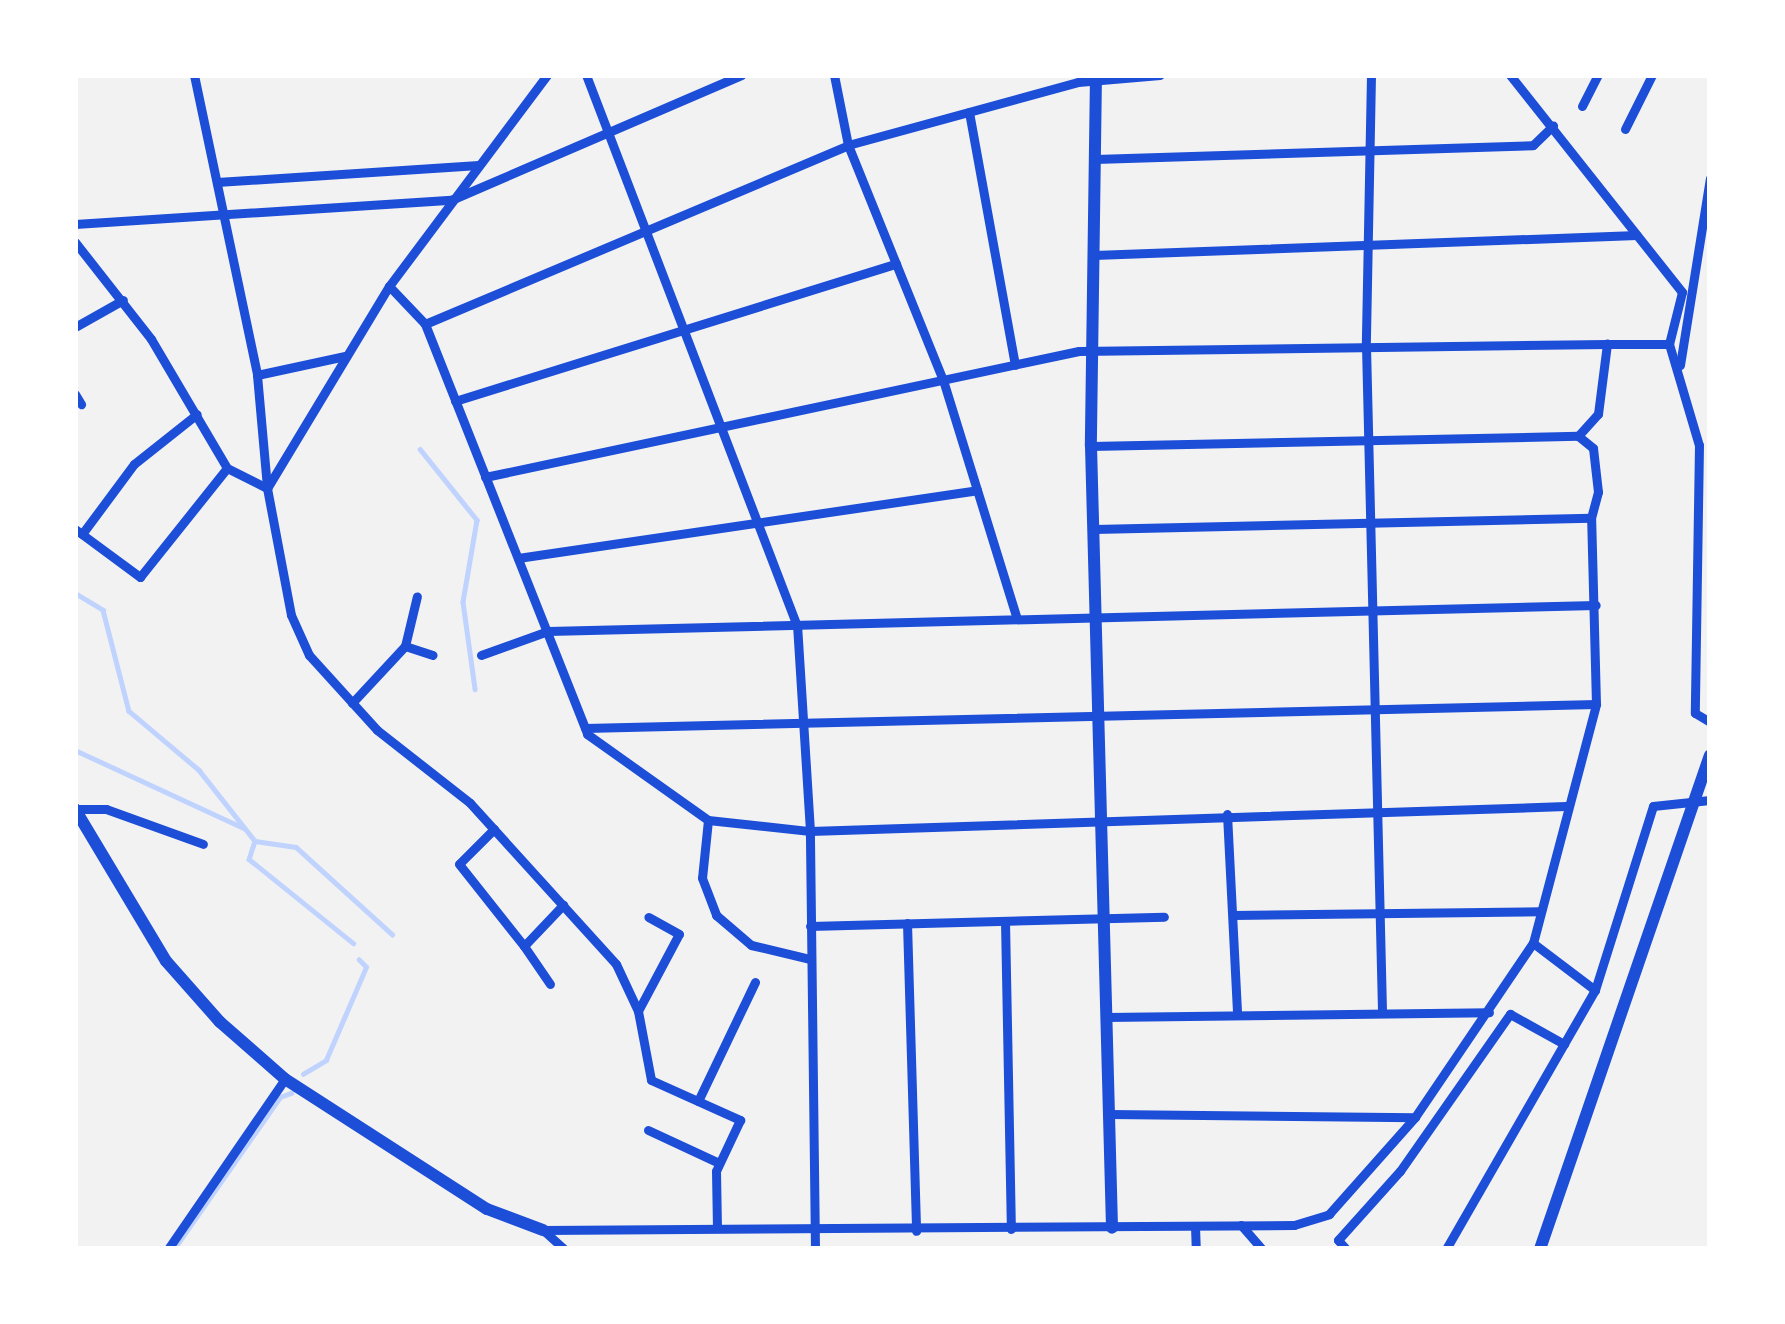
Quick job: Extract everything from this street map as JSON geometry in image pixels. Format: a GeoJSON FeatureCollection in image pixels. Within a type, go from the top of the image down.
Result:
{"type":"FeatureCollection","features":[{"type":"Feature","properties":{"kind":"street"},"geometry":{"type":"LineString","coordinates":[[194,75],[257,376],[267,488],[291,615],[309,655],[352,703],[494,829],[616,964],[638,1011],[651,1080],[740,1120],[719,1163],[717,1227]]}},
{"type":"Feature","properties":{"kind":"street"},"geometry":{"type":"LineString","coordinates":[[586,75],[797,626],[810,832],[815,1249]]}},
{"type":"Feature","properties":{"kind":"street"},"geometry":{"type":"LineString","coordinates":[[75,224],[451,200],[741,75]]}},
{"type":"Feature","properties":{"kind":"street"},"geometry":{"type":"LineString","coordinates":[[834,75],[848,145],[943,380],[1017,619]]}},
{"type":"Feature","properties":{"kind":"street"},"geometry":{"type":"LineString","coordinates":[[425,324],[848,145],[1096,77],[1160,75]]}},
{"type":"Feature","properties":{"kind":"street"},"geometry":{"type":"LineString","coordinates":[[1371,75],[1366,346],[1382,1012]]}},
{"type":"Feature","properties":{"kind":"street"},"geometry":{"type":"LineString","coordinates":[[1510,75],[1682,292],[1669,344],[1680,365],[1699,445],[1695,713],[1710,722]]}},
{"type":"Feature","properties":{"kind":"street"},"geometry":{"type":"LineString","coordinates":[[1582,106],[1598,75]]}},
{"type":"Feature","properties":{"kind":"street"},"geometry":{"type":"LineString","coordinates":[[1624,130],[1652,75]]}},
{"type":"Feature","properties":{"kind":"street"},"geometry":{"type":"LineString","coordinates":[[267,488],[389,286],[545,76]]}},
{"type":"Feature","properties":{"kind":"street"},"geometry":{"type":"LineString","coordinates":[[1096,77],[1090,446],[1112,1228]]}},
{"type":"Feature","properties":{"kind":"street"},"geometry":{"type":"LineString","coordinates":[[969,112],[1015,365]]}},
{"type":"Feature","properties":{"kind":"street"},"geometry":{"type":"LineString","coordinates":[[1095,159],[1533,145],[1553,126]]}},
{"type":"Feature","properties":{"kind":"street"},"geometry":{"type":"LineString","coordinates":[[217,182],[478,165]]}},
{"type":"Feature","properties":{"kind":"street"},"geometry":{"type":"LineString","coordinates":[[1680,365],[1696,298],[1710,178]]}},
{"type":"Feature","properties":{"kind":"street"},"geometry":{"type":"LineString","coordinates":[[1094,255],[1637,235]]}},
{"type":"Feature","properties":{"kind":"street"},"geometry":{"type":"LineString","coordinates":[[75,242],[123,300],[227,468],[267,488]]}},
{"type":"Feature","properties":{"kind":"street"},"geometry":{"type":"LineString","coordinates":[[455,401],[896,264]]}},
{"type":"Feature","properties":{"kind":"street"},"geometry":{"type":"LineString","coordinates":[[389,286],[425,324],[585,728],[650,784],[708,820],[810,832],[1101,817],[1566,806]]}},
{"type":"Feature","properties":{"kind":"street"},"geometry":{"type":"LineString","coordinates":[[1696,298],[1710,309]]}},
{"type":"Feature","properties":{"kind":"street"},"geometry":{"type":"LineString","coordinates":[[75,326],[123,300]]}},
{"type":"Feature","properties":{"kind":"street"},"geometry":{"type":"LineString","coordinates":[[1578,436],[1598,414],[1607,344]]}},
{"type":"Feature","properties":{"kind":"street"},"geometry":{"type":"LineString","coordinates":[[485,477],[1092,351],[1669,344]]}},
{"type":"Feature","properties":{"kind":"street"},"geometry":{"type":"LineString","coordinates":[[257,376],[347,356]]}},
{"type":"Feature","properties":{"kind":"street"},"geometry":{"type":"LineString","coordinates":[[197,414],[134,464],[78,532],[140,577],[227,468]]}},
{"type":"Feature","properties":{"kind":"street"},"geometry":{"type":"LineString","coordinates":[[75,809],[166,961],[285,1079],[487,1209],[543,1230],[1294,1225],[1329,1214],[1414,1117],[1533,944],[1596,704],[1594,448],[1578,436],[1090,446]]}},
{"type":"Feature","properties":{"kind":"street"},"geometry":{"type":"LineString","coordinates":[[518,558],[977,490]]}},
{"type":"Feature","properties":{"kind":"street"},"geometry":{"type":"LineString","coordinates":[[1094,529],[1592,518]]}},
{"type":"Feature","properties":{"kind":"street"},"geometry":{"type":"LineString","coordinates":[[352,703],[405,646],[417,596]]}},
{"type":"Feature","properties":{"kind":"street"},"geometry":{"type":"LineString","coordinates":[[481,655],[548,631],[1596,605]]}},
{"type":"Feature","properties":{"kind":"street"},"geometry":{"type":"LineString","coordinates":[[405,646],[433,655]]}},
{"type":"Feature","properties":{"kind":"street"},"geometry":{"type":"LineString","coordinates":[[585,728],[1596,704]]}},
{"type":"Feature","properties":{"kind":"street"},"geometry":{"type":"LineString","coordinates":[[1540,1249],[1710,755]]}},
{"type":"Feature","properties":{"kind":"street"},"geometry":{"type":"LineString","coordinates":[[1446,1249],[1595,990],[1653,806],[1710,800]]}},
{"type":"Feature","properties":{"kind":"street"},"geometry":{"type":"LineString","coordinates":[[75,809],[106,809],[203,844]]}},
{"type":"Feature","properties":{"kind":"street"},"geometry":{"type":"LineString","coordinates":[[1227,814],[1237,1014]]}},
{"type":"Feature","properties":{"kind":"street"},"geometry":{"type":"LineString","coordinates":[[708,820],[702,878],[716,915],[751,945],[810,958]]}},
{"type":"Feature","properties":{"kind":"street"},"geometry":{"type":"LineString","coordinates":[[494,829],[459,864],[550,983]]}},
{"type":"Feature","properties":{"kind":"street"},"geometry":{"type":"LineString","coordinates":[[524,946],[563,905]]}},
{"type":"Feature","properties":{"kind":"street"},"geometry":{"type":"LineString","coordinates":[[1233,915],[1540,911]]}},
{"type":"Feature","properties":{"kind":"street"},"geometry":{"type":"LineString","coordinates":[[810,926],[1164,916]]}},
{"type":"Feature","properties":{"kind":"street"},"geometry":{"type":"LineString","coordinates":[[638,1011],[679,934],[648,917]]}},
{"type":"Feature","properties":{"kind":"street"},"geometry":{"type":"LineString","coordinates":[[1005,921],[1011,1229]]}},
{"type":"Feature","properties":{"kind":"street"},"geometry":{"type":"LineString","coordinates":[[907,923],[916,1231]]}},
{"type":"Feature","properties":{"kind":"street"},"geometry":{"type":"LineString","coordinates":[[1533,944],[1595,990]]}},
{"type":"Feature","properties":{"kind":"street"},"geometry":{"type":"LineString","coordinates":[[698,1101],[755,982]]}},
{"type":"Feature","properties":{"kind":"street"},"geometry":{"type":"LineString","coordinates":[[1106,1017],[1489,1012]]}},
{"type":"Feature","properties":{"kind":"street"},"geometry":{"type":"LineString","coordinates":[[1346,1249],[1338,1240],[1400,1171],[1510,1014],[1564,1044]]}},
{"type":"Feature","properties":{"kind":"street"},"geometry":{"type":"LineString","coordinates":[[168,1249],[285,1079]]}},
{"type":"Feature","properties":{"kind":"street"},"geometry":{"type":"LineString","coordinates":[[1108,1114],[1414,1117]]}},
{"type":"Feature","properties":{"kind":"street"},"geometry":{"type":"LineString","coordinates":[[648,1130],[719,1163]]}},
{"type":"Feature","properties":{"kind":"street"},"geometry":{"type":"LineString","coordinates":[[1195,1226],[1196,1249]]}},
{"type":"Feature","properties":{"kind":"street"},"geometry":{"type":"LineString","coordinates":[[1241,1226],[1262,1249]]}},
{"type":"Feature","properties":{"kind":"street"},"geometry":{"type":"LineString","coordinates":[[543,1230],[564,1249]]}},
{"type":"Feature","properties":{"kind":"waterway"},"geometry":{"type":"LineString","coordinates":[[420,449],[477,520],[463,602],[475,689]]}},
{"type":"Feature","properties":{"kind":"waterway"},"geometry":{"type":"LineString","coordinates":[[75,593],[103,610],[129,711],[199,770],[255,841],[296,847],[392,934]]}},
{"type":"Feature","properties":{"kind":"waterway"},"geometry":{"type":"LineString","coordinates":[[75,750],[244,828]]}},
{"type":"Feature","properties":{"kind":"waterway"},"geometry":{"type":"LineString","coordinates":[[255,841],[249,859],[353,943]]}},
{"type":"Feature","properties":{"kind":"waterway"},"geometry":{"type":"LineString","coordinates":[[303,1074],[326,1060],[366,967],[359,960]]}},
{"type":"Feature","properties":{"kind":"waterway"},"geometry":{"type":"LineString","coordinates":[[174,1249],[280,1097],[291,1093]]}}]}
